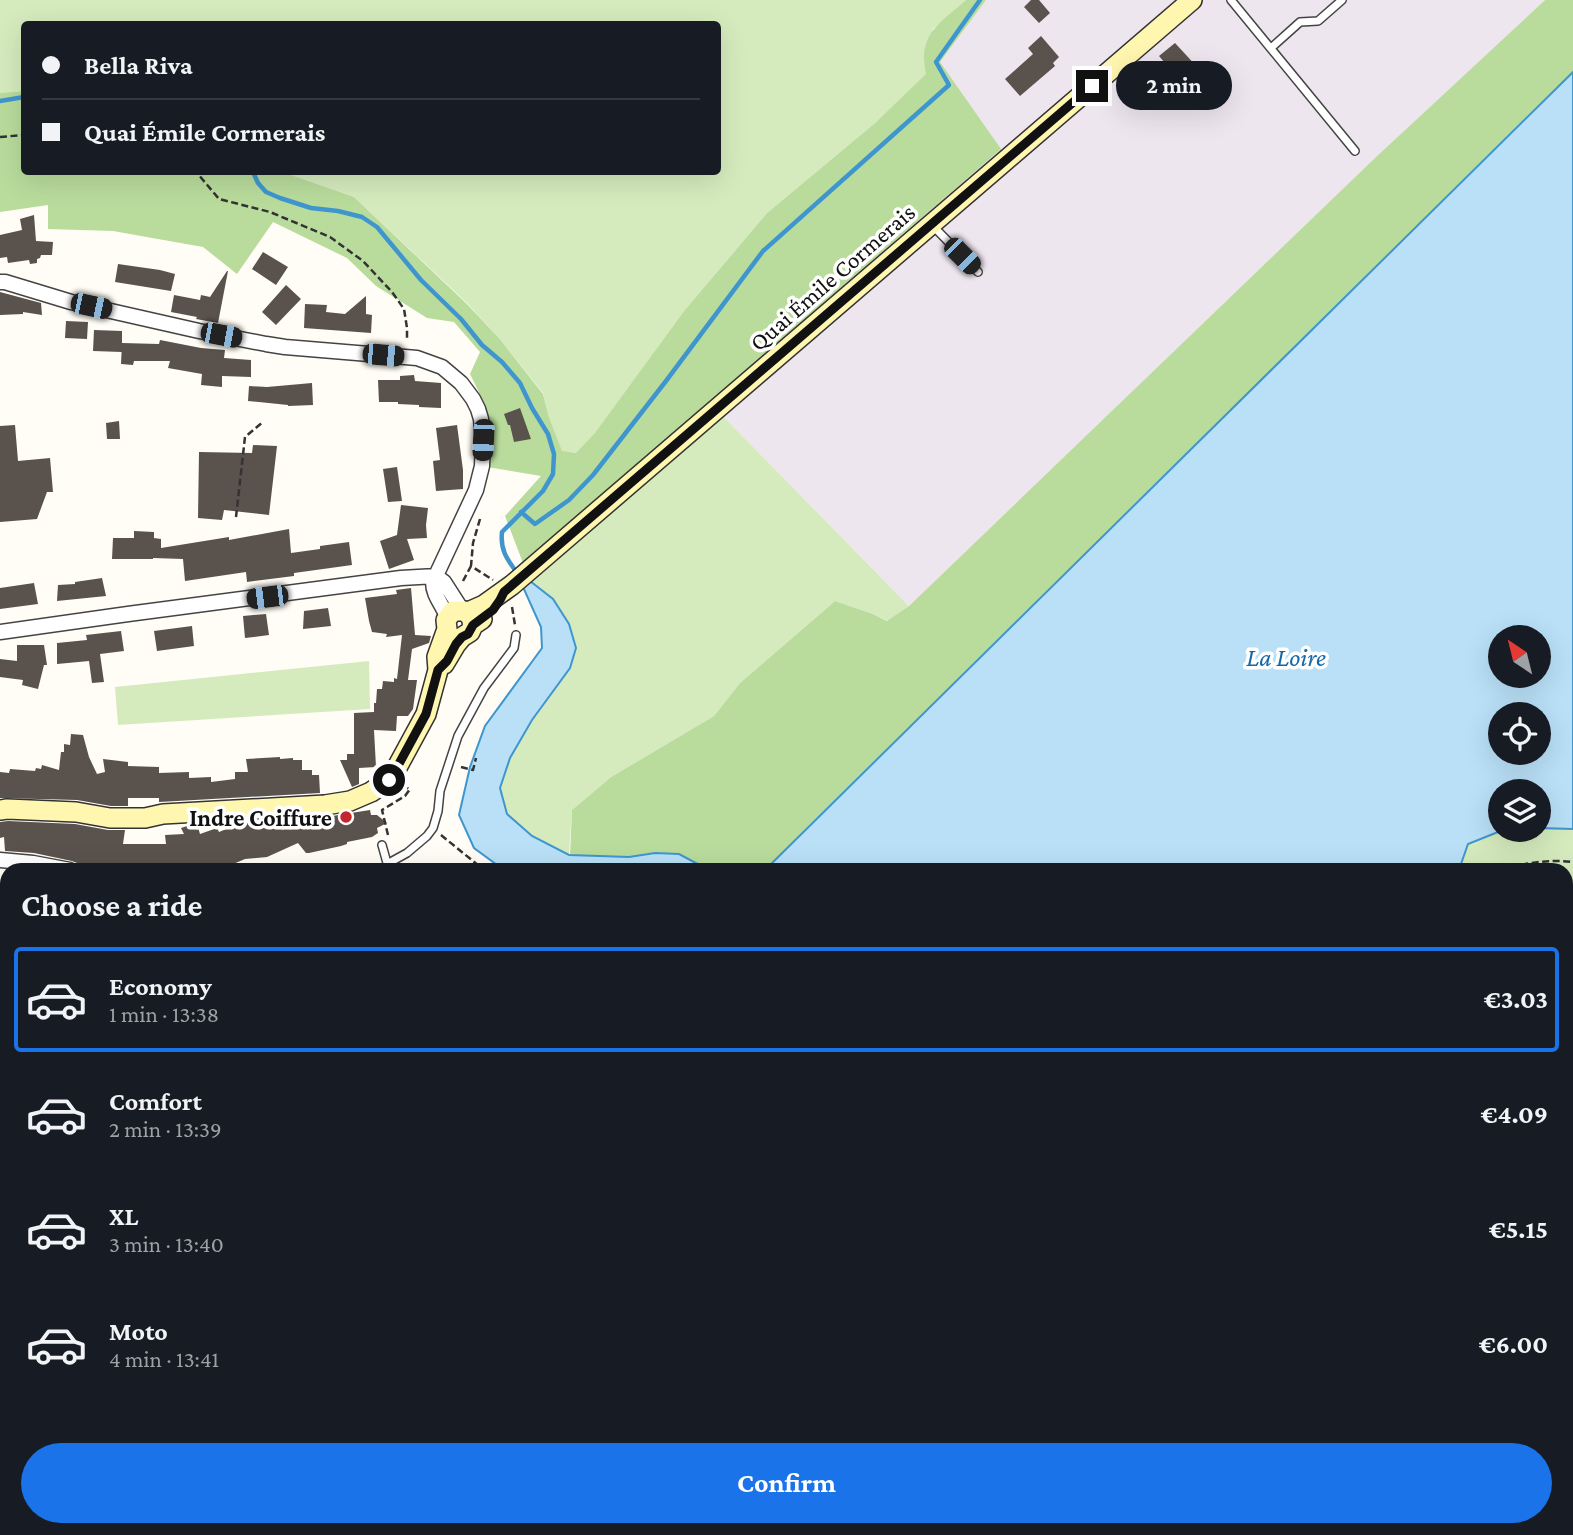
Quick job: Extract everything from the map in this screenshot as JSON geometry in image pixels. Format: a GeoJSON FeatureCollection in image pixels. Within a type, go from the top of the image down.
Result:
{"type":"FeatureCollection","features":[{"type":"Feature","properties":{"kind":"street","name":"Quai Émile Cormerais"},"geometry":{"type":"LineString","coordinates":[[460,622],[493,610],[500,600],[502,585],[531,569],[1192,0]]}},
{"type":"Feature","properties":{"kind":"street"},"geometry":{"type":"LineString","coordinates":[[0,282],[71,302],[199,331],[285,347],[407,357],[442,367],[468,391],[478,409],[483,429],[482,466],[476,489],[436,576]]}},
{"type":"Feature","properties":{"kind":"street"},"geometry":{"type":"LineString","coordinates":[[0,632],[401,578],[436,576],[452,593],[460,622],[437,657],[438,670],[426,714],[394,773],[389,780],[371,792],[350,801],[300,808],[163,814],[145,818],[110,818],[76,812],[0,810]]}},
{"type":"Feature","properties":{"kind":"street"},"geometry":{"type":"LineString","coordinates":[[0,860],[33,863]]}},
{"type":"Feature","properties":{"kind":"lane"},"geometry":{"type":"LineString","coordinates":[[1231,0],[1355,151]]}},
{"type":"Feature","properties":{"kind":"lane"},"geometry":{"type":"LineString","coordinates":[[1270,48],[1300,22],[1318,21],[1342,0]]}},
{"type":"Feature","properties":{"kind":"lane"},"geometry":{"type":"LineString","coordinates":[[931,224],[978,272]]}},
{"type":"Feature","properties":{"kind":"lane"},"geometry":{"type":"LineString","coordinates":[[393,863],[433,828],[439,811],[442,783],[458,736],[484,688],[514,648],[516,635]]}},
{"type":"Feature","properties":{"kind":"lane"},"geometry":{"type":"LineString","coordinates":[[385,844],[387,863]]}},
{"type":"Feature","properties":{"kind":"path"},"geometry":{"type":"LineString","coordinates":[[0,137],[21,135]]}},
{"type":"Feature","properties":{"kind":"path"},"geometry":{"type":"LineString","coordinates":[[199,175],[219,199],[270,212],[330,237],[363,261],[404,309],[407,357]]}},
{"type":"Feature","properties":{"kind":"path"},"geometry":{"type":"LineString","coordinates":[[236,517],[245,438],[263,422]]}},
{"type":"Feature","properties":{"kind":"path"},"geometry":{"type":"LineString","coordinates":[[481,515],[473,543],[471,566],[502,585]]}},
{"type":"Feature","properties":{"kind":"path"},"geometry":{"type":"LineString","coordinates":[[456,766],[473,770],[476,758]]}},
{"type":"Feature","properties":{"kind":"path"},"geometry":{"type":"LineString","coordinates":[[382,810],[386,822],[385,844]]}},
{"type":"Feature","properties":{"kind":"path"},"geometry":{"type":"LineString","coordinates":[[433,828],[476,863]]}},
{"type":"Feature","properties":{"kind":"path"},"geometry":{"type":"LineString","coordinates":[[1536,863],[1558,860],[1573,862]]}},
{"type":"Feature","properties":{"kind":"shaded area"},"geometry":{"type":"Polygon","coordinates":[[[986,0],[1545,0],[1376,157],[909,606],[709,402],[1000,149],[939,62],[986,0]]]}},
{"type":"Feature","properties":{"kind":"green space"},"geometry":{"type":"Polygon","coordinates":[[[0,0],[966,0],[933,29],[924,63],[927,74],[875,123],[767,213],[684,311],[595,434],[577,453],[562,452],[543,393],[466,302],[354,197],[292,175],[721,175],[721,21],[21,21],[21,91],[0,93],[0,0]]]}},
{"type":"Feature","properties":{"kind":"green space"},"geometry":{"type":"Polygon","coordinates":[[[966,0],[986,0],[940,62],[1001,149],[523,563],[505,516],[541,476],[487,467],[490,441],[488,419],[470,374],[480,352],[454,322],[427,318],[376,286],[347,258],[273,222],[237,274],[203,247],[113,231],[48,229],[48,205],[0,212],[0,93],[21,91],[21,175],[292,175],[354,197],[499,338],[543,394],[562,451],[576,453],[595,433],[684,311],[767,213],[875,123],[926,74],[925,49],[928,39],[940,23],[966,0]]]}},
{"type":"Feature","properties":{"kind":"green space"},"geometry":{"type":"Polygon","coordinates":[[[1545,0],[1573,0],[1573,72],[772,863],[696,863],[679,854],[655,853],[629,857],[570,855],[572,810],[611,777],[714,716],[740,683],[835,601],[887,621],[909,606],[1376,157],[1545,0]]]}},
{"type":"Feature","properties":{"kind":"green space"},"geometry":{"type":"Polygon","coordinates":[[[709,402],[909,606],[888,621],[835,601],[740,683],[714,716],[611,777],[572,810],[569,855],[532,836],[507,814],[500,788],[510,758],[532,720],[553,599],[530,581],[523,563],[709,402]]]}},
{"type":"Feature","properties":{"kind":"green space"},"geometry":{"type":"Polygon","coordinates":[[[369,661],[370,709],[118,725],[115,687],[369,661]]]}},
{"type":"Feature","properties":{"kind":"green space"},"geometry":{"type":"Polygon","coordinates":[[[1551,827],[1573,829],[1573,863],[1460,863],[1468,844],[1488,836],[1488,842],[1551,842],[1551,827]]]}},
{"type":"Feature","properties":{"kind":"water","name":"La Loire"},"geometry":{"type":"Polygon","coordinates":[[[1573,72],[1573,829],[1551,828],[1551,779],[1488,779],[1488,836],[1468,844],[1461,863],[772,863],[1573,72]]]}},
{"type":"Feature","properties":{"kind":"water"},"geometry":{"type":"Polygon","coordinates":[[[530,581],[553,599],[569,624],[576,648],[570,668],[532,720],[510,758],[500,788],[507,814],[532,836],[569,855],[629,857],[655,853],[679,854],[696,863],[494,863],[474,848],[459,815],[470,767],[485,726],[542,648],[541,627],[523,587],[530,581]]]}},
{"type":"Feature","properties":{"kind":"building"},"geometry":{"type":"Polygon","coordinates":[[[1031,0],[1039,0],[1050,13],[1039,23],[1024,7],[1031,0]]]}},
{"type":"Feature","properties":{"kind":"building"},"geometry":{"type":"Polygon","coordinates":[[[1041,36],[1059,57],[1053,63],[1055,66],[1020,96],[1005,79],[1033,54],[1028,48],[1041,36]]]}},
{"type":"Feature","properties":{"kind":"building"},"geometry":{"type":"Polygon","coordinates":[[[1175,43],[1199,69],[1204,65],[1215,79],[1203,90],[1200,86],[1187,97],[1159,56],[1175,43]]]}},
{"type":"Feature","properties":{"kind":"building"},"geometry":{"type":"Polygon","coordinates":[[[34,215],[36,241],[53,242],[52,255],[41,255],[37,263],[30,264],[29,260],[8,263],[7,257],[0,258],[0,235],[22,230],[20,219],[34,215]]]}},
{"type":"Feature","properties":{"kind":"building"},"geometry":{"type":"Polygon","coordinates":[[[263,252],[288,267],[276,285],[252,269],[263,252]]]}},
{"type":"Feature","properties":{"kind":"building"},"geometry":{"type":"Polygon","coordinates":[[[118,264],[175,274],[171,291],[115,282],[118,264]]]}},
{"type":"Feature","properties":{"kind":"building"},"geometry":{"type":"Polygon","coordinates":[[[227,271],[218,323],[171,312],[174,295],[200,300],[201,295],[210,297],[227,271]]]}},
{"type":"Feature","properties":{"kind":"building"},"geometry":{"type":"Polygon","coordinates":[[[286,285],[301,299],[276,325],[262,312],[286,285]]]}},
{"type":"Feature","properties":{"kind":"building"},"geometry":{"type":"Polygon","coordinates":[[[0,292],[41,303],[42,315],[23,312],[0,315],[0,292]]]}},
{"type":"Feature","properties":{"kind":"building"},"geometry":{"type":"Polygon","coordinates":[[[366,296],[366,314],[372,315],[371,333],[304,328],[305,304],[327,305],[326,312],[345,314],[366,296]]]}},
{"type":"Feature","properties":{"kind":"building"},"geometry":{"type":"Polygon","coordinates":[[[66,321],[88,322],[87,339],[65,338],[66,321]]]}},
{"type":"Feature","properties":{"kind":"building"},"geometry":{"type":"Polygon","coordinates":[[[94,330],[122,331],[122,352],[93,351],[94,330]]]}},
{"type":"Feature","properties":{"kind":"building"},"geometry":{"type":"Polygon","coordinates":[[[160,340],[225,350],[224,358],[251,360],[251,377],[222,376],[222,387],[201,385],[202,374],[168,368],[170,361],[134,361],[133,365],[121,364],[122,343],[159,344],[160,340]]]}},
{"type":"Feature","properties":{"kind":"building"},"geometry":{"type":"Polygon","coordinates":[[[414,375],[415,381],[441,383],[441,408],[379,402],[378,380],[400,380],[400,376],[414,375]]]}},
{"type":"Feature","properties":{"kind":"building"},"geometry":{"type":"Polygon","coordinates":[[[312,383],[313,405],[288,406],[248,401],[249,386],[312,383]]]}},
{"type":"Feature","properties":{"kind":"building"},"geometry":{"type":"Polygon","coordinates":[[[520,408],[531,439],[514,442],[504,414],[520,408]]]}},
{"type":"Feature","properties":{"kind":"building"},"geometry":{"type":"Polygon","coordinates":[[[119,421],[120,439],[107,439],[106,423],[119,421]]]}},
{"type":"Feature","properties":{"kind":"building"},"geometry":{"type":"Polygon","coordinates":[[[15,425],[18,461],[50,458],[53,492],[47,492],[37,519],[0,522],[0,426],[15,425]]]}},
{"type":"Feature","properties":{"kind":"building"},"geometry":{"type":"Polygon","coordinates":[[[457,425],[463,489],[436,491],[433,461],[440,460],[436,428],[457,425]]]}},
{"type":"Feature","properties":{"kind":"building"},"geometry":{"type":"Polygon","coordinates":[[[253,445],[277,446],[269,515],[224,510],[222,520],[198,518],[199,452],[252,453],[253,445]]]}},
{"type":"Feature","properties":{"kind":"building"},"geometry":{"type":"Polygon","coordinates":[[[397,467],[402,501],[388,502],[383,469],[397,467]]]}},
{"type":"Feature","properties":{"kind":"building"},"geometry":{"type":"Polygon","coordinates":[[[401,505],[428,508],[427,538],[407,539],[414,560],[389,569],[380,541],[397,535],[401,505]]]}},
{"type":"Feature","properties":{"kind":"building"},"geometry":{"type":"Polygon","coordinates":[[[289,529],[291,553],[349,542],[352,565],[247,582],[246,572],[185,581],[183,559],[112,559],[113,538],[134,538],[134,531],[154,532],[154,538],[161,539],[161,548],[289,529]]]}},
{"type":"Feature","properties":{"kind":"building"},"geometry":{"type":"Polygon","coordinates":[[[102,578],[106,596],[57,601],[58,585],[102,578]]]}},
{"type":"Feature","properties":{"kind":"building"},"geometry":{"type":"Polygon","coordinates":[[[34,583],[38,604],[0,609],[0,588],[34,583]]]}},
{"type":"Feature","properties":{"kind":"building"},"geometry":{"type":"Polygon","coordinates":[[[411,588],[415,635],[431,636],[429,643],[412,649],[408,680],[417,680],[413,709],[408,716],[397,716],[396,731],[374,730],[376,767],[359,768],[359,784],[352,787],[340,760],[347,760],[347,754],[354,754],[354,713],[374,712],[377,689],[382,689],[383,681],[394,682],[394,678],[397,679],[402,635],[386,637],[387,634],[372,632],[365,598],[397,594],[396,590],[411,588]]]}},
{"type":"Feature","properties":{"kind":"building"},"geometry":{"type":"Polygon","coordinates":[[[328,608],[331,626],[303,629],[304,611],[328,608]]]}},
{"type":"Feature","properties":{"kind":"building"},"geometry":{"type":"Polygon","coordinates":[[[266,614],[269,635],[245,638],[243,616],[266,614]]]}},
{"type":"Feature","properties":{"kind":"building"},"geometry":{"type":"Polygon","coordinates":[[[192,626],[194,646],[157,651],[154,631],[192,626]]]}},
{"type":"Feature","properties":{"kind":"building"},"geometry":{"type":"Polygon","coordinates":[[[121,631],[124,651],[100,654],[104,682],[92,683],[89,661],[57,664],[57,643],[87,640],[86,635],[121,631]]]}},
{"type":"Feature","properties":{"kind":"building"},"geometry":{"type":"Polygon","coordinates":[[[17,645],[44,645],[47,665],[44,665],[38,689],[22,685],[23,680],[0,677],[0,659],[17,661],[17,645]]]}},
{"type":"Feature","properties":{"kind":"building"},"geometry":{"type":"Polygon","coordinates":[[[71,734],[83,735],[97,774],[105,772],[103,759],[128,762],[128,766],[159,767],[159,773],[189,772],[189,778],[211,777],[211,782],[235,779],[235,772],[248,772],[246,759],[293,758],[302,760],[302,770],[312,770],[312,775],[319,775],[320,793],[159,802],[159,798],[128,798],[128,806],[77,800],[0,798],[0,772],[9,773],[10,769],[35,771],[36,768],[41,769],[42,765],[59,770],[61,752],[64,752],[64,744],[70,745],[71,734]]]}},
{"type":"Feature","properties":{"kind":"building"},"geometry":{"type":"Polygon","coordinates":[[[370,810],[371,815],[377,815],[387,823],[377,828],[378,833],[372,837],[347,842],[341,846],[306,853],[298,843],[267,857],[245,859],[236,863],[77,863],[34,853],[5,851],[4,837],[0,838],[0,822],[8,821],[75,824],[125,830],[123,844],[166,844],[165,835],[184,834],[181,828],[190,825],[197,824],[200,834],[217,828],[219,832],[241,823],[326,817],[370,810]]]}},
{"type":"Feature","properties":{"kind":"waterway"},"geometry":{"type":"LineString","coordinates":[[521,512],[535,524],[569,500],[593,475],[763,251],[949,85],[936,62],[980,0]]}},
{"type":"Feature","properties":{"kind":"waterway"},"geometry":{"type":"LineString","coordinates":[[0,101],[21,98]]}},
{"type":"Feature","properties":{"kind":"waterway"},"geometry":{"type":"LineString","coordinates":[[254,175],[266,192],[280,198],[311,208],[362,217],[377,227],[421,280],[520,383],[548,434],[554,454],[553,474],[543,491],[502,532],[503,549],[517,573]]}},
{"type":"Feature","properties":{"kind":"place","name":"Indre Coiffure"},"geometry":{"type":"Point","coordinates":[346,817]}},
{"type":"Feature","properties":{"kind":"route"},"geometry":{"type":"LineString","coordinates":[[389,780],[426,714],[438,670],[462,637],[493,610],[504,592],[1092,86]]}}]}
